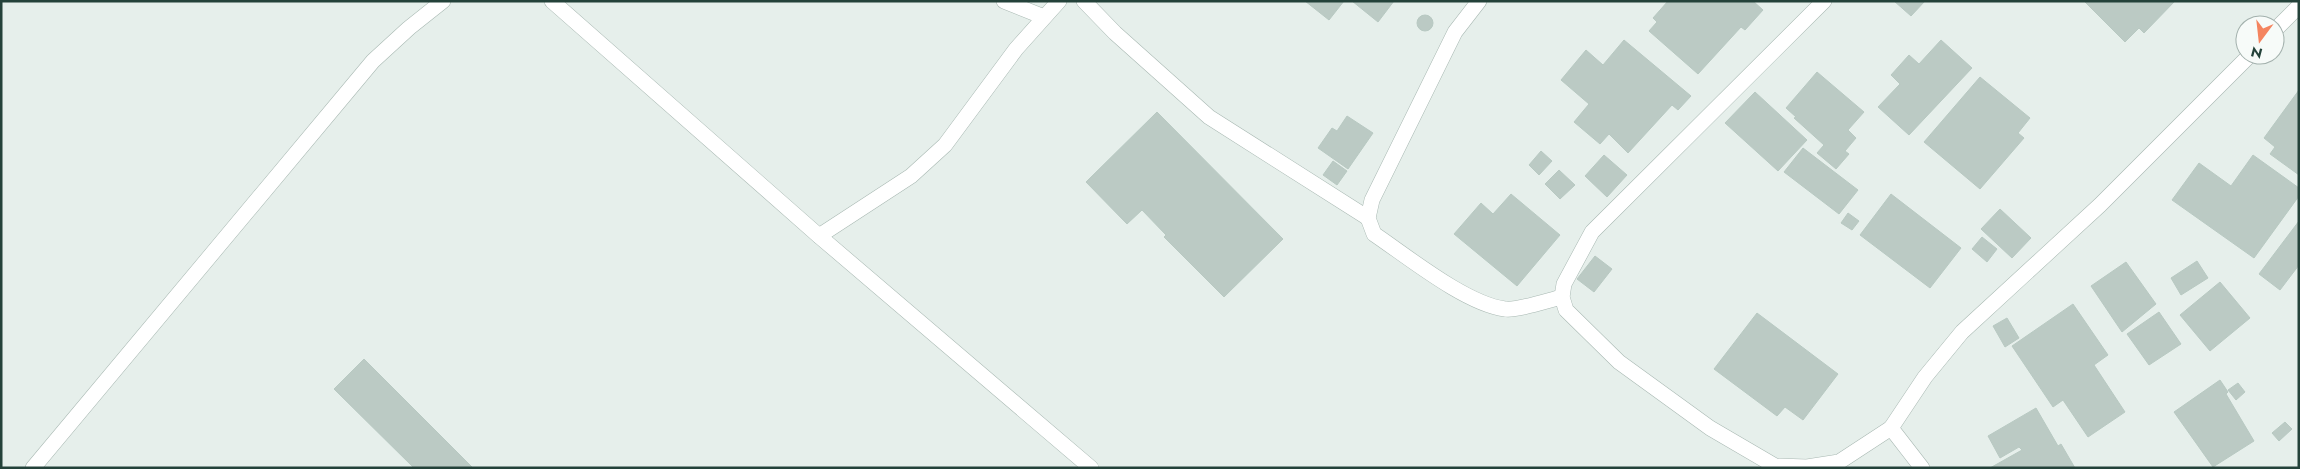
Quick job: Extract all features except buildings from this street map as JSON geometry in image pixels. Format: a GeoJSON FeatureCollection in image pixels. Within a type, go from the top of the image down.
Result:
{"type":"FeatureCollection","features":[{"type":"Feature","properties":{"kind":"street"},"geometry":{"type":"LineString","coordinates":[[33,468],[373,61],[408,28],[443,1]]}},
{"type":"Feature","properties":{"kind":"street"},"geometry":{"type":"LineString","coordinates":[[552,1],[819,236],[1090,468]]}},
{"type":"Feature","properties":{"kind":"street"},"geometry":{"type":"LineString","coordinates":[[1004,1],[1044,17]]}},
{"type":"Feature","properties":{"kind":"street"},"geometry":{"type":"LineString","coordinates":[[819,236],[911,176],[945,145],[1016,49],[1059,1]]}},
{"type":"Feature","properties":{"kind":"street"},"geometry":{"type":"LineString","coordinates":[[1084,1],[1115,33],[1209,117],[1368,218]]}},
{"type":"Feature","properties":{"kind":"street"},"geometry":{"type":"LineString","coordinates":[[1479,1],[1455,32],[1372,200],[1368,218],[1374,234],[1467,296],[1507,310],[1562,297]]}},
{"type":"Feature","properties":{"kind":"street"},"geometry":{"type":"LineString","coordinates":[[1824,1],[1592,232],[1564,284],[1562,297],[1566,310],[1619,362],[1710,428],[1776,467],[1807,467],[1839,462],[1891,428],[1925,376],[1962,332],[2100,205],[2240,65]]}},
{"type":"Feature","properties":{"kind":"street"},"geometry":{"type":"LineString","coordinates":[[2285,20],[2299,6]]}},
{"type":"Feature","properties":{"kind":"street"},"geometry":{"type":"LineString","coordinates":[[1891,428],[1922,468]]}}]}
